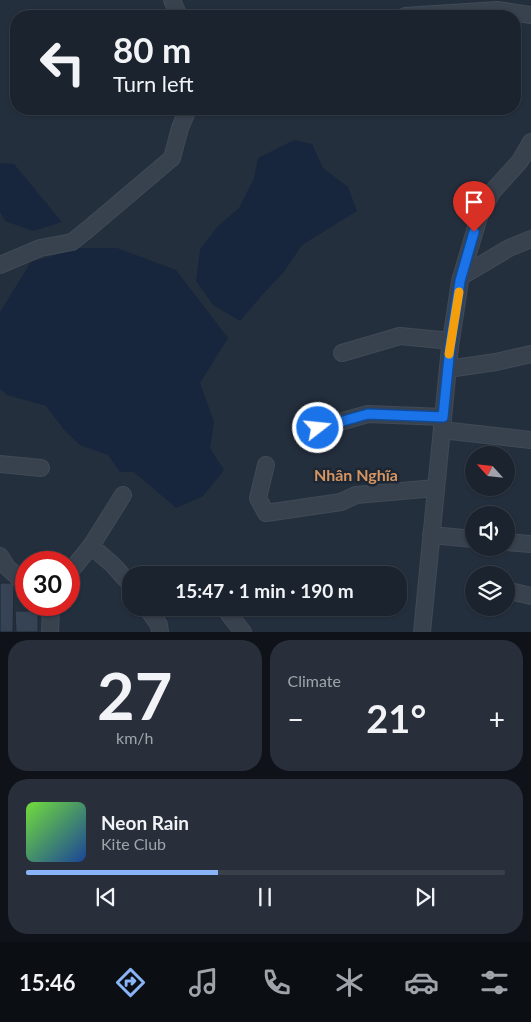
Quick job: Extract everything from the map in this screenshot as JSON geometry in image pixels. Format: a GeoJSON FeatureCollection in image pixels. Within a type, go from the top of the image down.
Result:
{"type":"FeatureCollection","features":[{"type":"Feature","properties":{"kind":"street"},"geometry":{"type":"LineString","coordinates":[[0,265],[40,248],[72,242],[87,230],[172,158],[185,115]]}},
{"type":"Feature","properties":{"kind":"street"},"geometry":{"type":"LineString","coordinates":[[422,632],[451,342],[462,276],[478,217],[492,192],[520,161],[531,142]]}},
{"type":"Feature","properties":{"kind":"street"},"geometry":{"type":"LineString","coordinates":[[462,276],[509,248],[531,240]]}},
{"type":"Feature","properties":{"kind":"street"},"geometry":{"type":"LineString","coordinates":[[342,353],[400,336],[451,342]]}},
{"type":"Feature","properties":{"kind":"street"},"geometry":{"type":"LineString","coordinates":[[448,369],[496,362],[531,354]]}},
{"type":"Feature","properties":{"kind":"street"},"geometry":{"type":"LineString","coordinates":[[318,428],[368,414],[442,423],[531,440]]}},
{"type":"Feature","properties":{"kind":"street"},"geometry":{"type":"LineString","coordinates":[[0,464],[41,468]]}},
{"type":"Feature","properties":{"kind":"street"},"geometry":{"type":"LineString","coordinates":[[266,465],[258,498],[266,513],[341,502],[356,495],[436,488]]}},
{"type":"Feature","properties":{"kind":"street"},"geometry":{"type":"LineString","coordinates":[[80,560],[91,546],[123,495]]}},
{"type":"Feature","properties":{"kind":"street"},"geometry":{"type":"LineString","coordinates":[[431,535],[465,538]]}},
{"type":"Feature","properties":{"kind":"street"},"geometry":{"type":"LineString","coordinates":[[515,543],[531,544]]}},
{"type":"Feature","properties":{"kind":"street"},"geometry":{"type":"LineString","coordinates":[[91,546],[122,575]]}},
{"type":"Feature","properties":{"kind":"street"},"geometry":{"type":"LineString","coordinates":[[0,556],[15,575]]}},
{"type":"Feature","properties":{"kind":"street"},"geometry":{"type":"LineString","coordinates":[[515,592],[531,596]]}},
{"type":"Feature","properties":{"kind":"street"},"geometry":{"type":"LineString","coordinates":[[50,632],[51,616]]}},
{"type":"Feature","properties":{"kind":"street"},"geometry":{"type":"LineString","coordinates":[[152,616],[159,626],[160,632]]}},
{"type":"Feature","properties":{"kind":"street"},"geometry":{"type":"LineString","coordinates":[[230,616],[243,632]]}},
{"type":"Feature","properties":{"kind":"water"},"geometry":{"type":"Polygon","coordinates":[[[294,140],[312,144],[323,168],[348,187],[357,211],[302,245],[283,273],[240,321],[213,305],[196,281],[200,249],[218,226],[239,208],[254,178],[258,158],[294,140]]]}},
{"type":"Feature","properties":{"kind":"water"},"geometry":{"type":"Polygon","coordinates":[[[0,163],[14,164],[62,222],[33,231],[5,221],[0,212],[0,163]]]}},
{"type":"Feature","properties":{"kind":"water"},"geometry":{"type":"Polygon","coordinates":[[[79,248],[117,248],[176,270],[228,338],[200,383],[214,422],[210,448],[224,470],[203,496],[176,508],[134,472],[120,472],[108,455],[80,445],[65,431],[46,406],[7,395],[0,389],[0,312],[31,262],[79,248]]]}},
{"type":"Feature","properties":{"kind":"building"},"geometry":{"type":"Polygon","coordinates":[[[0,583],[14,583],[13,632],[0,632],[0,583]]]}},
{"type":"Feature","properties":{"kind":"building"},"geometry":{"type":"Polygon","coordinates":[[[15,616],[38,616],[38,632],[16,632],[15,616]]]}},
{"type":"Feature","properties":{"kind":"slow traffic"},"geometry":{"type":"LineString","coordinates":[[449,354],[459,292]]}},
{"type":"Feature","properties":{"kind":"district","name":"Nhân Nghĩa"},"geometry":{"type":"Point","coordinates":[356,474]}},
{"type":"Feature","properties":{"kind":"route"},"geometry":{"type":"LineString","coordinates":[[318,428],[368,414],[443,417],[450,347],[460,281],[474,232]]}}]}
